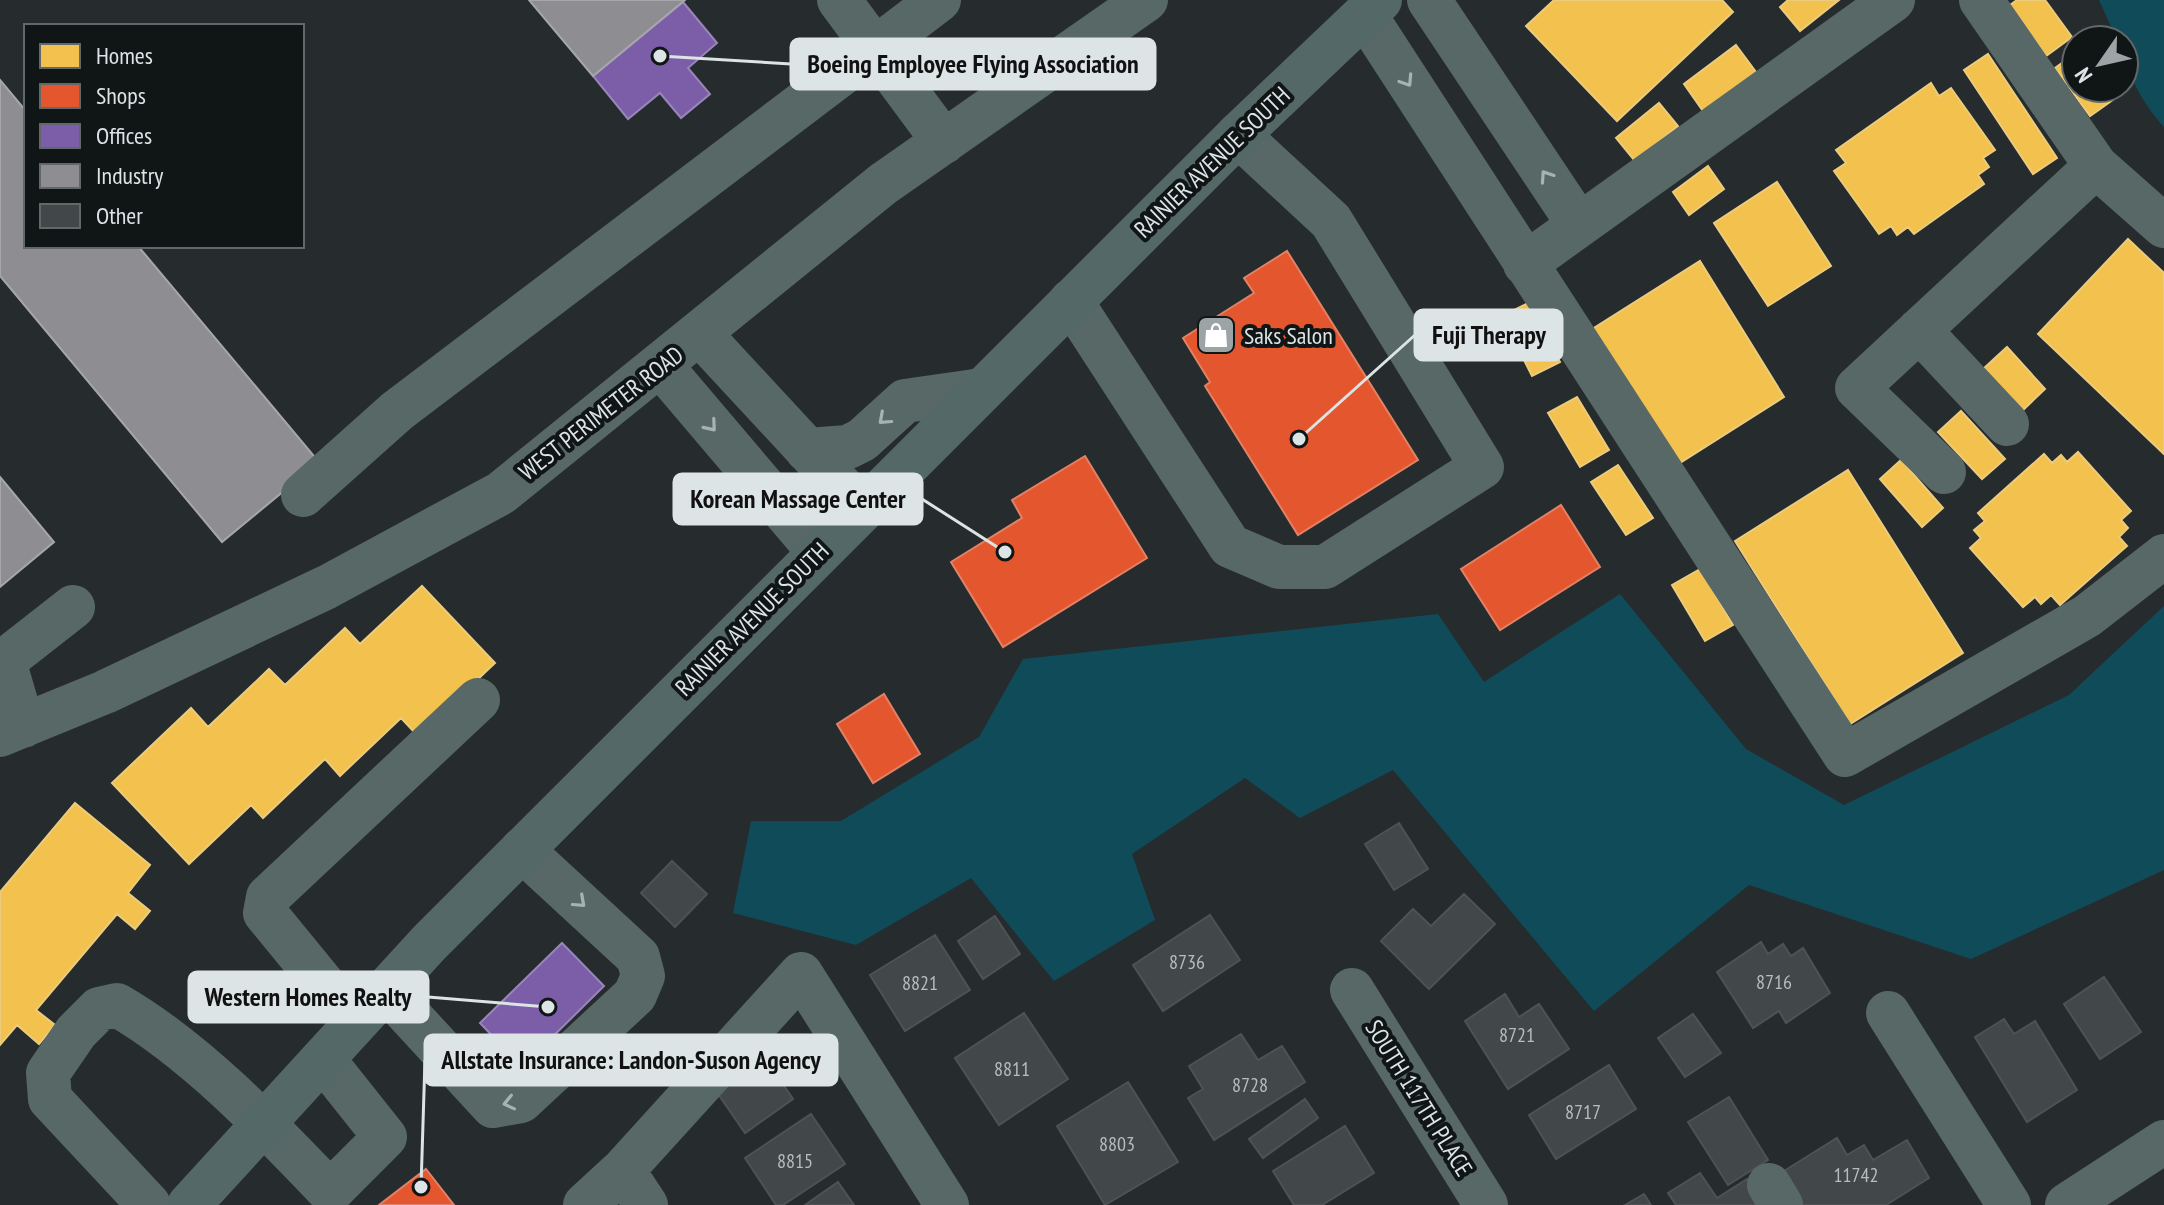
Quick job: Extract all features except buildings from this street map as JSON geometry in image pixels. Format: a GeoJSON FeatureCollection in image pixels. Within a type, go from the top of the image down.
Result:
{"type":"FeatureCollection","features":[{"type":"Feature","properties":{"kind":"main road","name":"RAINIER AVENUE SOUTH"},"geometry":{"type":"LineString","coordinates":[[189,1205],[355,1023],[522,850],[1238,135],[1372,7]]}},
{"type":"Feature","properties":{"kind":"street"},"geometry":{"type":"LineString","coordinates":[[839,0],[944,142]]}},
{"type":"Feature","properties":{"kind":"street"},"geometry":{"type":"LineString","coordinates":[[303,495],[397,411],[939,0]]}},
{"type":"Feature","properties":{"kind":"street","name":"WEST PERIMETER ROAD"},"geometry":{"type":"LineString","coordinates":[[11,730],[105,692],[327,587],[501,493],[883,184],[1146,0]]}},
{"type":"Feature","properties":{"kind":"street"},"geometry":{"type":"LineString","coordinates":[[1429,0],[1579,225]]}},
{"type":"Feature","properties":{"kind":"street"},"geometry":{"type":"LineString","coordinates":[[1525,264],[1893,0]]}},
{"type":"Feature","properties":{"kind":"street"},"geometry":{"type":"LineString","coordinates":[[1981,0],[2096,166],[2164,226]]}},
{"type":"Feature","properties":{"kind":"street"},"geometry":{"type":"LineString","coordinates":[[1372,7],[1462,167],[1845,755],[2087,616],[2164,556]]}},
{"type":"Feature","properties":{"kind":"street"},"geometry":{"type":"LineString","coordinates":[[1462,167],[1514,127]]}},
{"type":"Feature","properties":{"kind":"street"},"geometry":{"type":"LineString","coordinates":[[1071,301],[1230,546],[1279,567],[1325,567],[1482,467],[1331,221],[1238,135]]}},
{"type":"Feature","properties":{"kind":"street"},"geometry":{"type":"LineString","coordinates":[[1944,472],[1857,388],[2096,166]]}},
{"type":"Feature","properties":{"kind":"street"},"geometry":{"type":"LineString","coordinates":[[1919,330],[2007,424]]}},
{"type":"Feature","properties":{"kind":"street"},"geometry":{"type":"LineString","coordinates":[[700,334],[862,509]]}},
{"type":"Feature","properties":{"kind":"street"},"geometry":{"type":"LineString","coordinates":[[661,366],[819,552]]}},
{"type":"Feature","properties":{"kind":"street"},"geometry":{"type":"LineString","coordinates":[[807,450],[848,447],[862,440],[905,401],[982,390]]}},
{"type":"Feature","properties":{"kind":"street"},"geometry":{"type":"LineString","coordinates":[[11,730],[4,661],[73,607]]}},
{"type":"Feature","properties":{"kind":"street"},"geometry":{"type":"LineString","coordinates":[[355,1023],[265,913],[268,897],[478,700]]}},
{"type":"Feature","properties":{"kind":"street"},"geometry":{"type":"LineString","coordinates":[[386,990],[493,1106],[521,1101],[635,995],[643,976],[638,957],[522,850]]}},
{"type":"Feature","properties":{"kind":"street"},"geometry":{"type":"LineString","coordinates":[[585,1205],[634,1187],[801,974],[947,1205]]}},
{"type":"Feature","properties":{"kind":"street","name":"SOUTH 117TH PLACE"},"geometry":{"type":"LineString","coordinates":[[1352,990],[1486,1205]]}},
{"type":"Feature","properties":{"kind":"street"},"geometry":{"type":"LineString","coordinates":[[149,1205],[50,1099],[48,1073],[76,1032],[99,1009],[117,1005],[142,1019],[265,1122],[330,1192],[385,1137],[323,1059]]}},
{"type":"Feature","properties":{"kind":"street"},"geometry":{"type":"LineString","coordinates":[[1888,1013],[2009,1205]]}},
{"type":"Feature","properties":{"kind":"street"},"geometry":{"type":"LineString","coordinates":[[2067,1205],[2164,1142]]}},
{"type":"Feature","properties":{"kind":"shaded area"},"geometry":{"type":"Polygon","coordinates":[[[2099,0],[2164,0],[2164,127],[2140,93],[2140,24],[2110,24],[2099,0]]]}},
{"type":"Feature","properties":{"kind":"shaded area"},"geometry":{"type":"Polygon","coordinates":[[[1620,594],[1746,749],[1844,805],[2069,695],[2164,606],[2164,870],[1971,959],[1749,885],[1594,1011],[1393,770],[1300,818],[1245,778],[1132,854],[1155,920],[1054,981],[971,878],[856,945],[733,913],[751,821],[841,821],[979,737],[1023,659],[1438,614],[1484,682],[1620,594]]]}},
{"type":"Feature","properties":{"kind":"place","name":"Boeing Employee Flying Association"},"geometry":{"type":"Point","coordinates":[660,56]}},
{"type":"Feature","properties":{"kind":"place","name":"Saks Salon"},"geometry":{"type":"Point","coordinates":[1216,335]}},
{"type":"Feature","properties":{"kind":"place","name":"Fuji Therapy"},"geometry":{"type":"Point","coordinates":[1299,439]}},
{"type":"Feature","properties":{"kind":"place","name":"Korean Massage Center"},"geometry":{"type":"Point","coordinates":[1005,552]}},
{"type":"Feature","properties":{"kind":"place","name":"Western Homes Realty"},"geometry":{"type":"Point","coordinates":[548,1007]}},
{"type":"Feature","properties":{"kind":"place","name":"Allstate Insurance: Landon-Suson Agency"},"geometry":{"type":"Point","coordinates":[421,1187]}}]}
